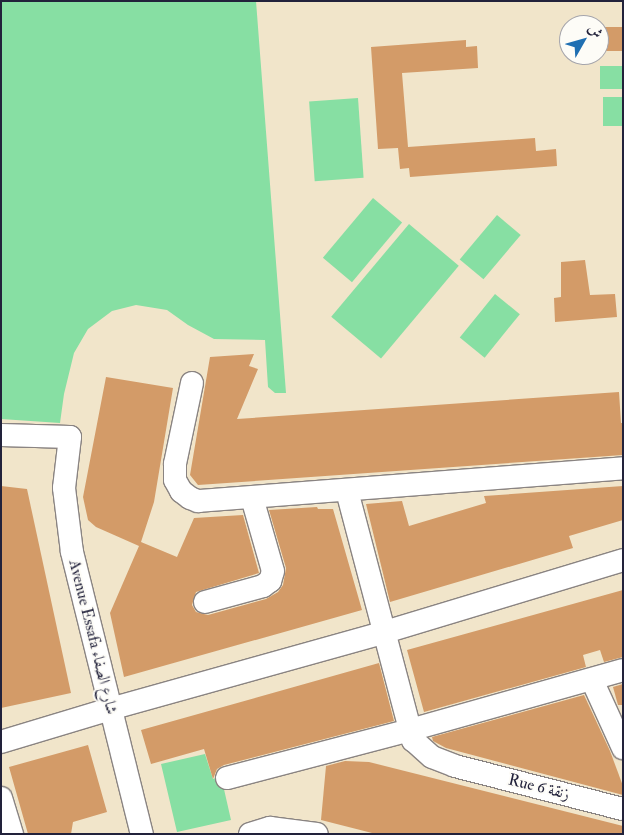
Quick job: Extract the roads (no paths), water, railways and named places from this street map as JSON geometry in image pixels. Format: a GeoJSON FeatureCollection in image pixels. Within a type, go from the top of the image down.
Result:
{"type":"FeatureCollection","features":[{"type":"Feature","properties":{"kind":"street"},"geometry":{"type":"LineString","coordinates":[[192,383],[175,464],[175,480],[178,486],[190,498],[198,501],[347,491],[623,468]]}},
{"type":"Feature","properties":{"kind":"street","name":"Avenue Essafa شارع الصفاء"},"geometry":{"type":"LineString","coordinates":[[1,435],[70,437],[64,488],[72,552],[142,834]]}},
{"type":"Feature","properties":{"kind":"street","name":"Rue 6 زنقة"},"geometry":{"type":"LineString","coordinates":[[347,491],[413,740],[423,750],[455,766],[623,809]]}},
{"type":"Feature","properties":{"kind":"street"},"geometry":{"type":"LineString","coordinates":[[205,602],[263,586],[270,581],[273,571],[252,498]]}},
{"type":"Feature","properties":{"kind":"street"},"geometry":{"type":"LineString","coordinates":[[1,742],[110,709],[384,632],[623,560]]}},
{"type":"Feature","properties":{"kind":"street"},"geometry":{"type":"LineString","coordinates":[[227,778],[410,730],[623,670]]}},
{"type":"Feature","properties":{"kind":"street"},"geometry":{"type":"LineString","coordinates":[[592,680],[623,748]]}},
{"type":"Feature","properties":{"kind":"street"},"geometry":{"type":"LineString","coordinates":[[1,798],[12,834]]}},
{"type":"Feature","properties":{"kind":"street"},"geometry":{"type":"LineString","coordinates":[[250,834],[270,828],[317,834]]}}]}
